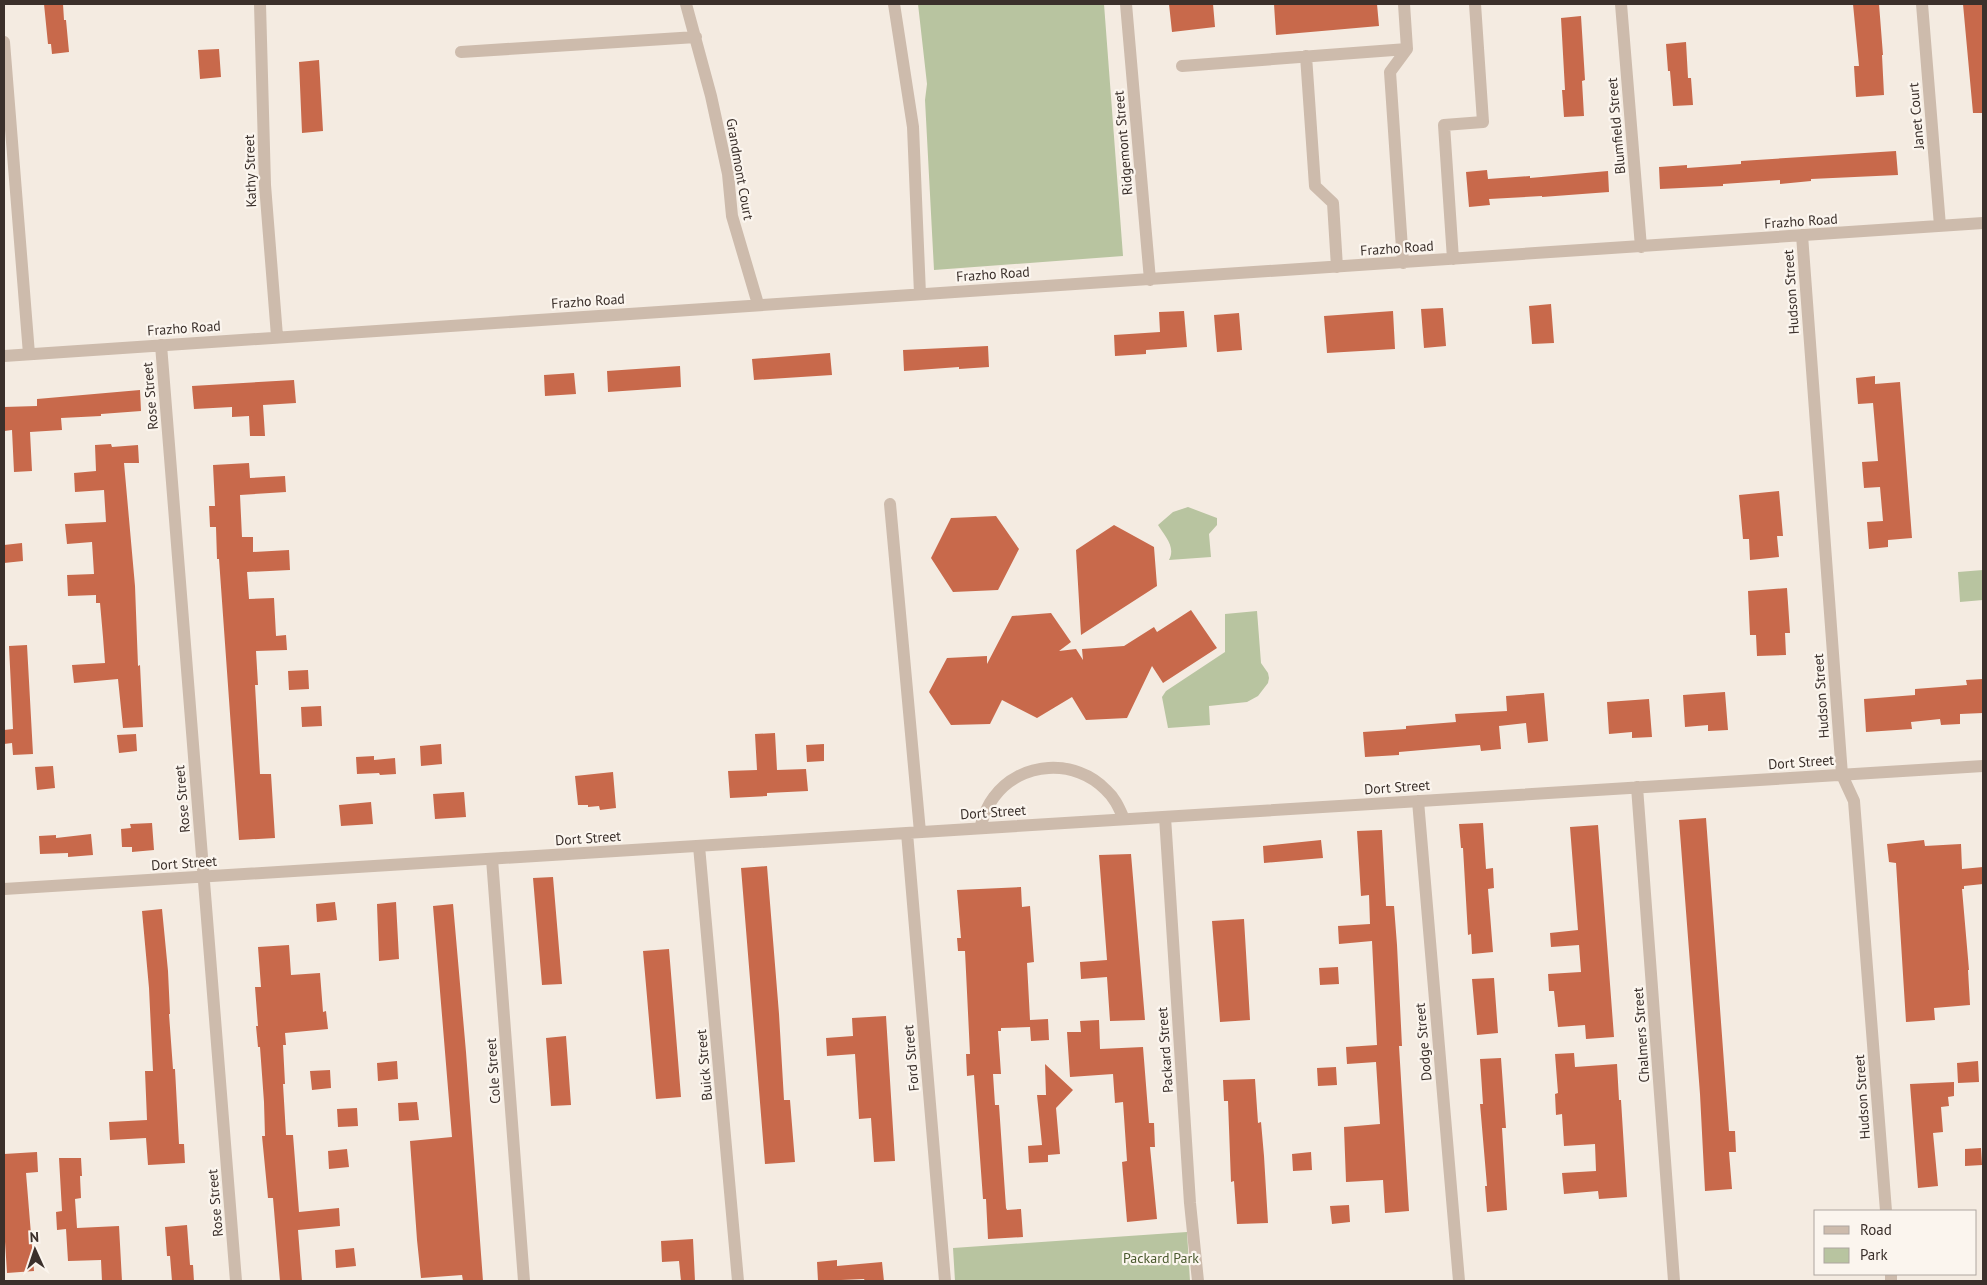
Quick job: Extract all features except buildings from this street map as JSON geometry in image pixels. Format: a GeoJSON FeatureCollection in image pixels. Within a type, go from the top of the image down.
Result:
{"type":"FeatureCollection","features":[{"type":"Feature","properties":{"kind":"street","name":"Kathy Street"},"geometry":{"type":"LineString","coordinates":[[260,4],[265,194],[277,336]]}},
{"type":"Feature","properties":{"kind":"street","name":"Grandmont Court"},"geometry":{"type":"LineString","coordinates":[[686,4],[711,96],[728,174],[732,216],[758,304]]}},
{"type":"Feature","properties":{"kind":"street"},"geometry":{"type":"LineString","coordinates":[[894,4],[913,127],[920,294]]}},
{"type":"Feature","properties":{"kind":"street","name":"Ridgemont Street"},"geometry":{"type":"LineString","coordinates":[[1126,4],[1150,280]]}},
{"type":"Feature","properties":{"kind":"street"},"geometry":{"type":"LineString","coordinates":[[1403,262],[1390,72],[1408,49],[1404,4]]}},
{"type":"Feature","properties":{"kind":"street"},"geometry":{"type":"LineString","coordinates":[[1453,259],[1444,126],[1483,122],[1475,4]]}},
{"type":"Feature","properties":{"kind":"street","name":"Blumfield Street"},"geometry":{"type":"LineString","coordinates":[[1622,4],[1641,247]]}},
{"type":"Feature","properties":{"kind":"street","name":"Janet Court"},"geometry":{"type":"LineString","coordinates":[[1922,4],[1940,226]]}},
{"type":"Feature","properties":{"kind":"street"},"geometry":{"type":"LineString","coordinates":[[461,52],[696,37]]}},
{"type":"Feature","properties":{"kind":"street"},"geometry":{"type":"LineString","coordinates":[[4,42],[29,354]]}},
{"type":"Feature","properties":{"kind":"street"},"geometry":{"type":"LineString","coordinates":[[1182,66],[1408,49]]}},
{"type":"Feature","properties":{"kind":"street"},"geometry":{"type":"LineString","coordinates":[[1306,56],[1315,186],[1333,203],[1337,267]]}},
{"type":"Feature","properties":{"kind":"street","name":"Frazho Road"},"geometry":{"type":"LineString","coordinates":[[4,356],[277,336],[1150,280],[1983,223]]}},
{"type":"Feature","properties":{"kind":"street","name":"Hudson Street"},"geometry":{"type":"LineString","coordinates":[[1802,236],[1842,774],[1854,800],[1886,1210]]}},
{"type":"Feature","properties":{"kind":"street","name":"Rose Street"},"geometry":{"type":"LineString","coordinates":[[161,345],[236,1281]]}},
{"type":"Feature","properties":{"kind":"street","name":"Ford Street"},"geometry":{"type":"LineString","coordinates":[[890,504],[945,1281]]}},
{"type":"Feature","properties":{"kind":"street","name":"Dort Street"},"geometry":{"type":"LineString","coordinates":[[4,889],[1983,766]]}},
{"type":"Feature","properties":{"kind":"street"},"geometry":{"type":"LineString","coordinates":[[980,828],[985,811],[994,796],[1007,783],[1022,774],[1040,768],[1058,767],[1075,770],[1092,778],[1106,789],[1115,801],[1124,819]]}},
{"type":"Feature","properties":{"kind":"street","name":"Chalmers Street"},"geometry":{"type":"LineString","coordinates":[[1637,787],[1674,1281]]}},
{"type":"Feature","properties":{"kind":"street","name":"Dodge Street"},"geometry":{"type":"LineString","coordinates":[[1418,801],[1458,1281]]}},
{"type":"Feature","properties":{"kind":"street","name":"Packard Street"},"geometry":{"type":"LineString","coordinates":[[1165,817],[1190,1203],[1198,1281]]}},
{"type":"Feature","properties":{"kind":"street","name":"Buick Street"},"geometry":{"type":"LineString","coordinates":[[699,846],[738,1281]]}},
{"type":"Feature","properties":{"kind":"street","name":"Cole Street"},"geometry":{"type":"LineString","coordinates":[[492,859],[524,1281]]}},
{"type":"Feature","properties":{"kind":"green space"},"geometry":{"type":"Polygon","coordinates":[[[918,4],[1104,4],[1123,256],[934,270],[925,100],[927,84],[918,4]]]}},
{"type":"Feature","properties":{"kind":"green space"},"geometry":{"type":"Polygon","coordinates":[[[1188,507],[1217,518],[1217,525],[1209,534],[1211,557],[1169,560],[1171,555],[1170,546],[1158,525],[1173,512],[1188,507]]]}},
{"type":"Feature","properties":{"kind":"green space"},"geometry":{"type":"Polygon","coordinates":[[[1983,570],[1983,600],[1960,602],[1958,572],[1983,570]]]}},
{"type":"Feature","properties":{"kind":"green space"},"geometry":{"type":"Polygon","coordinates":[[[1257,611],[1261,663],[1268,673],[1268,683],[1258,696],[1247,702],[1209,706],[1210,725],[1168,728],[1162,697],[1166,691],[1225,652],[1225,614],[1257,611]]]}},
{"type":"Feature","properties":{"kind":"green space","name":"Packard Park"},"geometry":{"type":"Polygon","coordinates":[[[1187,1232],[1190,1281],[955,1281],[953,1248],[1187,1232]]]}}]}
